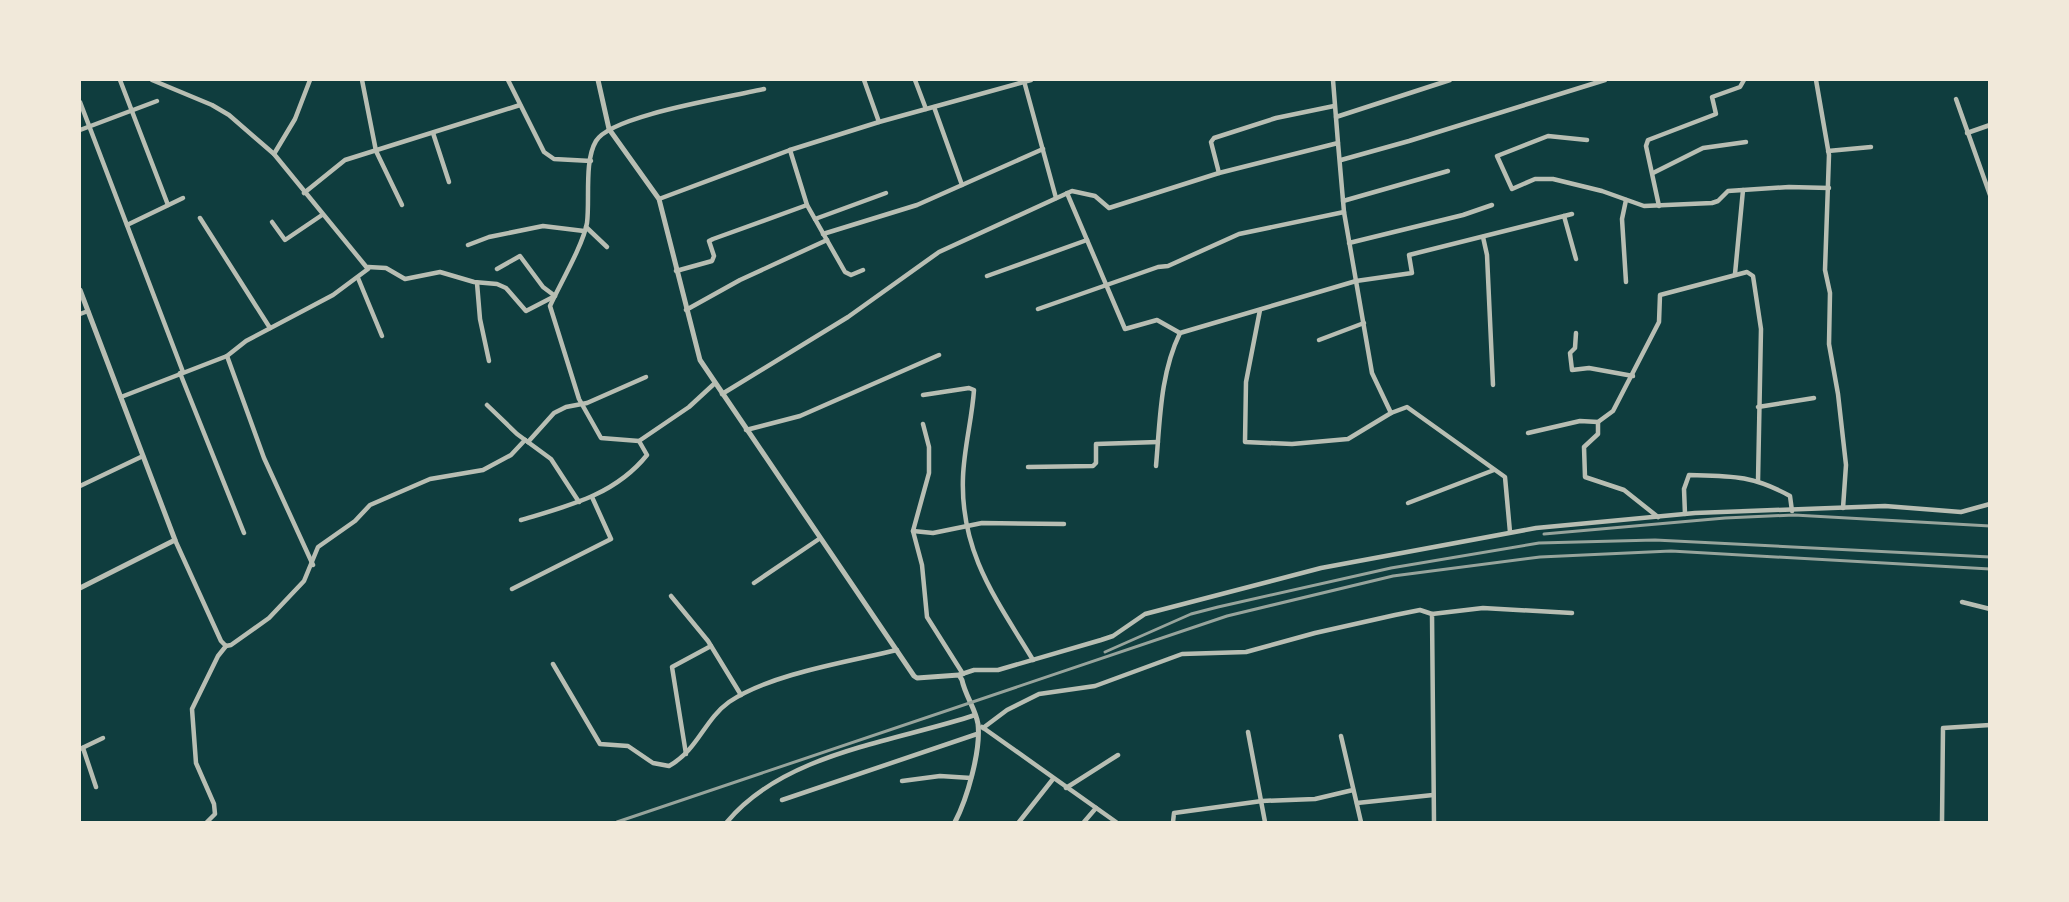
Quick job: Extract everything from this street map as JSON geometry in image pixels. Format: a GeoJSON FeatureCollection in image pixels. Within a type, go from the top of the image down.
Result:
{"type":"FeatureCollection","features":[{"type":"Feature","properties":{"kind":"street"},"geometry":{"type":"LineString","coordinates":[[120,80],[168,205]]}},
{"type":"Feature","properties":{"kind":"street"},"geometry":{"type":"LineString","coordinates":[[152,80],[230,115],[274,154],[322,215],[368,267],[386,268],[405,279],[440,272],[477,283],[506,288],[526,311],[555,296]]}},
{"type":"Feature","properties":{"kind":"street"},"geometry":{"type":"LineString","coordinates":[[274,154],[295,119],[310,80]]}},
{"type":"Feature","properties":{"kind":"street"},"geometry":{"type":"LineString","coordinates":[[362,80],[376,151],[402,205]]}},
{"type":"Feature","properties":{"kind":"street"},"geometry":{"type":"LineString","coordinates":[[508,80],[540,147],[550,157],[591,161]]}},
{"type":"Feature","properties":{"kind":"street"},"geometry":{"type":"LineString","coordinates":[[598,80],[609,129],[659,199],[700,360],[819,539],[917,678],[961,674],[974,670],[998,670],[1113,636],[1145,614],[1321,568],[1510,532],[1685,514],[1885,506],[1961,512],[1989,504]]}},
{"type":"Feature","properties":{"kind":"street"},"geometry":{"type":"LineString","coordinates":[[864,80],[879,122]]}},
{"type":"Feature","properties":{"kind":"street"},"geometry":{"type":"LineString","coordinates":[[915,80],[926,109]]}},
{"type":"Feature","properties":{"kind":"street"},"geometry":{"type":"LineString","coordinates":[[659,199],[790,150],[879,122],[1030,80]]}},
{"type":"Feature","properties":{"kind":"street"},"geometry":{"type":"LineString","coordinates":[[1333,80],[1344,212],[1349,243],[1372,373],[1390,413]]}},
{"type":"Feature","properties":{"kind":"street"},"geometry":{"type":"LineString","coordinates":[[1336,117],[1450,80]]}},
{"type":"Feature","properties":{"kind":"street"},"geometry":{"type":"LineString","coordinates":[[1341,159],[1409,141],[1495,112],[1605,80]]}},
{"type":"Feature","properties":{"kind":"street"},"geometry":{"type":"LineString","coordinates":[[1659,206],[1646,146],[1648,140],[1716,114],[1712,97],[1740,87],[1744,80]]}},
{"type":"Feature","properties":{"kind":"street"},"geometry":{"type":"LineString","coordinates":[[1816,80],[1828,151],[1825,270],[1830,293],[1829,344],[1838,394],[1846,465],[1843,508]]}},
{"type":"Feature","properties":{"kind":"street"},"geometry":{"type":"LineString","coordinates":[[1024,81],[1056,198]]}},
{"type":"Feature","properties":{"kind":"street"},"geometry":{"type":"LineString","coordinates":[[715,383],[689,407],[639,441],[602,438],[581,404],[550,306],[585,229],[591,161],[596,140],[609,129],[658,111],[764,89]]}},
{"type":"Feature","properties":{"kind":"street"},"geometry":{"type":"LineString","coordinates":[[1956,99],[1989,195]]}},
{"type":"Feature","properties":{"kind":"street"},"geometry":{"type":"LineString","coordinates":[[80,130],[158,101]]}},
{"type":"Feature","properties":{"kind":"street"},"geometry":{"type":"LineString","coordinates":[[80,102],[243,533]]}},
{"type":"Feature","properties":{"kind":"street"},"geometry":{"type":"LineString","coordinates":[[304,193],[345,160],[520,105]]}},
{"type":"Feature","properties":{"kind":"street"},"geometry":{"type":"LineString","coordinates":[[1219,173],[1211,142],[1214,138],[1276,118],[1334,106]]}},
{"type":"Feature","properties":{"kind":"street"},"geometry":{"type":"LineString","coordinates":[[934,107],[962,185]]}},
{"type":"Feature","properties":{"kind":"street"},"geometry":{"type":"LineString","coordinates":[[1967,133],[1989,125]]}},
{"type":"Feature","properties":{"kind":"street"},"geometry":{"type":"LineString","coordinates":[[434,133],[448,182]]}},
{"type":"Feature","properties":{"kind":"street"},"geometry":{"type":"LineString","coordinates":[[1587,140],[1548,136],[1497,156],[1512,189],[1536,179],[1553,179],[1644,206],[1712,203],[1718,201],[1728,191],[1828,188]]}},
{"type":"Feature","properties":{"kind":"street"},"geometry":{"type":"LineString","coordinates":[[1653,173],[1703,148],[1746,142]]}},
{"type":"Feature","properties":{"kind":"street"},"geometry":{"type":"LineString","coordinates":[[722,394],[848,317],[939,252],[1067,193],[1072,191],[1095,196],[1109,208],[1219,173],[1338,143]]}},
{"type":"Feature","properties":{"kind":"street"},"geometry":{"type":"LineString","coordinates":[[1828,151],[1871,147]]}},
{"type":"Feature","properties":{"kind":"street"},"geometry":{"type":"LineString","coordinates":[[823,234],[917,205],[1042,149]]}},
{"type":"Feature","properties":{"kind":"street"},"geometry":{"type":"LineString","coordinates":[[790,150],[807,205],[845,272],[851,275],[863,270]]}},
{"type":"Feature","properties":{"kind":"street"},"geometry":{"type":"LineString","coordinates":[[1343,201],[1448,171]]}},
{"type":"Feature","properties":{"kind":"street"},"geometry":{"type":"LineString","coordinates":[[1735,274],[1743,190]]}},
{"type":"Feature","properties":{"kind":"street"},"geometry":{"type":"LineString","coordinates":[[815,219],[886,193]]}},
{"type":"Feature","properties":{"kind":"street"},"geometry":{"type":"LineString","coordinates":[[1067,193],[1125,329],[1157,320],[1180,333],[1356,281],[1413,273],[1409,255],[1572,214]]}},
{"type":"Feature","properties":{"kind":"street"},"geometry":{"type":"LineString","coordinates":[[127,225],[183,198]]}},
{"type":"Feature","properties":{"kind":"street"},"geometry":{"type":"LineString","coordinates":[[1626,200],[1622,212],[1626,282]]}},
{"type":"Feature","properties":{"kind":"street"},"geometry":{"type":"LineString","coordinates":[[676,271],[712,261],[714,256],[709,241],[807,205]]}},
{"type":"Feature","properties":{"kind":"street"},"geometry":{"type":"LineString","coordinates":[[1349,243],[1463,215],[1492,205]]}},
{"type":"Feature","properties":{"kind":"street"},"geometry":{"type":"LineString","coordinates":[[1038,309],[1158,267],[1168,266],[1239,234],[1344,212]]}},
{"type":"Feature","properties":{"kind":"street"},"geometry":{"type":"LineString","coordinates":[[272,222],[285,240],[322,215]]}},
{"type":"Feature","properties":{"kind":"street"},"geometry":{"type":"LineString","coordinates":[[1564,216],[1576,259]]}},
{"type":"Feature","properties":{"kind":"street"},"geometry":{"type":"LineString","coordinates":[[200,218],[270,327]]}},
{"type":"Feature","properties":{"kind":"street"},"geometry":{"type":"LineString","coordinates":[[468,245],[489,237],[543,226],[585,229],[607,247]]}},
{"type":"Feature","properties":{"kind":"street"},"geometry":{"type":"LineString","coordinates":[[1483,237],[1487,255],[1493,385]]}},
{"type":"Feature","properties":{"kind":"street"},"geometry":{"type":"LineString","coordinates":[[686,310],[740,280],[826,240]]}},
{"type":"Feature","properties":{"kind":"street"},"geometry":{"type":"LineString","coordinates":[[987,276],[1087,240]]}},
{"type":"Feature","properties":{"kind":"street"},"geometry":{"type":"LineString","coordinates":[[497,268],[520,256],[543,287],[555,296]]}},
{"type":"Feature","properties":{"kind":"street"},"geometry":{"type":"LineString","coordinates":[[121,397],[227,356],[246,341],[270,327],[306,311],[358,278],[368,267]]}},
{"type":"Feature","properties":{"kind":"street"},"geometry":{"type":"LineString","coordinates":[[1528,433],[1580,421],[1598,422],[1613,411],[1659,322],[1660,294],[1735,274],[1751,273],[1761,329],[1758,481]]}},
{"type":"Feature","properties":{"kind":"street"},"geometry":{"type":"LineString","coordinates":[[358,278],[381,336]]}},
{"type":"Feature","properties":{"kind":"street"},"geometry":{"type":"LineString","coordinates":[[477,283],[489,361]]}},
{"type":"Feature","properties":{"kind":"street"},"geometry":{"type":"LineString","coordinates":[[80,290],[175,540],[206,610],[226,646]]}},
{"type":"Feature","properties":{"kind":"street"},"geometry":{"type":"LineString","coordinates":[[80,314],[88,310]]}},
{"type":"Feature","properties":{"kind":"street"},"geometry":{"type":"LineString","coordinates":[[1260,310],[1246,382],[1245,442],[1292,444],[1348,438],[1390,413],[1407,407],[1504,477],[1510,532]]}},
{"type":"Feature","properties":{"kind":"street"},"geometry":{"type":"LineString","coordinates":[[1319,340],[1364,323]]}},
{"type":"Feature","properties":{"kind":"street"},"geometry":{"type":"LineString","coordinates":[[1156,466],[1164,386],[1172,350],[1180,333]]}},
{"type":"Feature","properties":{"kind":"street"},"geometry":{"type":"LineString","coordinates":[[1576,333],[1575,348],[1570,353],[1572,370],[1608,370],[1633,376]]}},
{"type":"Feature","properties":{"kind":"street"},"geometry":{"type":"LineString","coordinates":[[746,430],[800,416],[939,355]]}},
{"type":"Feature","properties":{"kind":"street"},"geometry":{"type":"LineString","coordinates":[[227,356],[269,469],[313,565]]}},
{"type":"Feature","properties":{"kind":"street"},"geometry":{"type":"LineString","coordinates":[[207,822],[215,813],[214,804],[196,763],[192,709],[218,656],[226,646],[244,638],[269,618],[304,581],[313,565],[318,547],[355,521],[370,505],[430,479],[475,472],[497,464],[526,441],[548,417],[567,407],[581,404],[646,377]]}},
{"type":"Feature","properties":{"kind":"street"},"geometry":{"type":"LineString","coordinates":[[923,395],[969,388],[974,390],[963,479],[966,525],[975,557],[1033,660]]}},
{"type":"Feature","properties":{"kind":"street"},"geometry":{"type":"LineString","coordinates":[[1758,407],[1814,398]]}},
{"type":"Feature","properties":{"kind":"street"},"geometry":{"type":"LineString","coordinates":[[487,405],[526,441],[551,459],[579,502]]}},
{"type":"Feature","properties":{"kind":"street"},"geometry":{"type":"LineString","coordinates":[[1598,422],[1598,434],[1584,447],[1585,477],[1624,490],[1659,517]]}},
{"type":"Feature","properties":{"kind":"street"},"geometry":{"type":"LineString","coordinates":[[923,423],[930,467],[913,531],[922,565],[927,617],[961,674],[980,726],[1116,822]]}},
{"type":"Feature","properties":{"kind":"street"},"geometry":{"type":"LineString","coordinates":[[521,520],[592,497],[636,468],[646,455],[639,441]]}},
{"type":"Feature","properties":{"kind":"street"},"geometry":{"type":"LineString","coordinates":[[1028,467],[1093,466],[1096,463],[1096,444],[1158,442]]}},
{"type":"Feature","properties":{"kind":"street"},"geometry":{"type":"LineString","coordinates":[[80,486],[143,456]]}},
{"type":"Feature","properties":{"kind":"street"},"geometry":{"type":"LineString","coordinates":[[1408,503],[1494,470]]}},
{"type":"Feature","properties":{"kind":"street"},"geometry":{"type":"LineString","coordinates":[[1685,514],[1684,489],[1689,475],[1740,477],[1758,481],[1790,496],[1792,511]]}},
{"type":"Feature","properties":{"kind":"street"},"geometry":{"type":"LineString","coordinates":[[512,589],[611,539],[592,497]]}},
{"type":"Feature","properties":{"kind":"street"},"geometry":{"type":"LineString","coordinates":[[913,531],[933,533],[982,523],[1064,524]]}},
{"type":"Feature","properties":{"kind":"street"},"geometry":{"type":"LineString","coordinates":[[754,583],[819,539]]}},
{"type":"Feature","properties":{"kind":"street"},"geometry":{"type":"LineString","coordinates":[[80,588],[175,540]]}},
{"type":"Feature","properties":{"kind":"street"},"geometry":{"type":"LineString","coordinates":[[671,596],[711,646],[741,695]]}},
{"type":"Feature","properties":{"kind":"street"},"geometry":{"type":"LineString","coordinates":[[1962,602],[1989,609]]}},
{"type":"Feature","properties":{"kind":"street"},"geometry":{"type":"LineString","coordinates":[[955,822],[964,804],[971,778],[980,726],[1039,694],[1095,686],[1182,654],[1246,652],[1315,633],[1420,610],[1432,614],[1483,608],[1572,613]]}},
{"type":"Feature","properties":{"kind":"street"},"geometry":{"type":"LineString","coordinates":[[1432,614],[1434,822]]}},
{"type":"Feature","properties":{"kind":"street"},"geometry":{"type":"LineString","coordinates":[[686,754],[672,667],[711,646]]}},
{"type":"Feature","properties":{"kind":"street"},"geometry":{"type":"LineString","coordinates":[[553,664],[600,744],[628,746],[653,763],[669,766],[686,754],[718,713],[741,695],[773,682],[897,650]]}},
{"type":"Feature","properties":{"kind":"street"},"geometry":{"type":"LineString","coordinates":[[727,822],[751,799],[808,766],[872,744],[975,715]]}},
{"type":"Feature","properties":{"kind":"street"},"geometry":{"type":"LineString","coordinates":[[1942,822],[1942,728],[1989,725]]}},
{"type":"Feature","properties":{"kind":"street"},"geometry":{"type":"LineString","coordinates":[[1248,732],[1265,822]]}},
{"type":"Feature","properties":{"kind":"street"},"geometry":{"type":"LineString","coordinates":[[782,800],[977,734]]}},
{"type":"Feature","properties":{"kind":"street"},"geometry":{"type":"LineString","coordinates":[[1341,736],[1360,822]]}},
{"type":"Feature","properties":{"kind":"street"},"geometry":{"type":"LineString","coordinates":[[96,787],[81,748],[103,738]]}},
{"type":"Feature","properties":{"kind":"street"},"geometry":{"type":"LineString","coordinates":[[1066,788],[1118,754]]}},
{"type":"Feature","properties":{"kind":"street"},"geometry":{"type":"LineString","coordinates":[[902,781],[940,776],[971,778]]}},
{"type":"Feature","properties":{"kind":"street"},"geometry":{"type":"LineString","coordinates":[[1019,822],[1053,779]]}},
{"type":"Feature","properties":{"kind":"street"},"geometry":{"type":"LineString","coordinates":[[1173,822],[1174,813],[1262,801],[1316,799],[1353,790]]}},
{"type":"Feature","properties":{"kind":"street"},"geometry":{"type":"LineString","coordinates":[[1357,803],[1433,795]]}},
{"type":"Feature","properties":{"kind":"street"},"geometry":{"type":"LineString","coordinates":[[1084,822],[1096,808]]}},
{"type":"Feature","properties":{"kind":"railway"},"geometry":{"type":"LineString","coordinates":[[1544,534],[1725,518],[1794,515],[1990,526]]}},
{"type":"Feature","properties":{"kind":"railway"},"geometry":{"type":"LineString","coordinates":[[1105,652],[1191,614],[1218,607],[1391,568],[1539,543],[1655,540],[1990,557]]}},
{"type":"Feature","properties":{"kind":"railway"},"geometry":{"type":"LineString","coordinates":[[617,822],[1227,616],[1393,576],[1540,557],[1671,551],[1990,569]]}}]}
